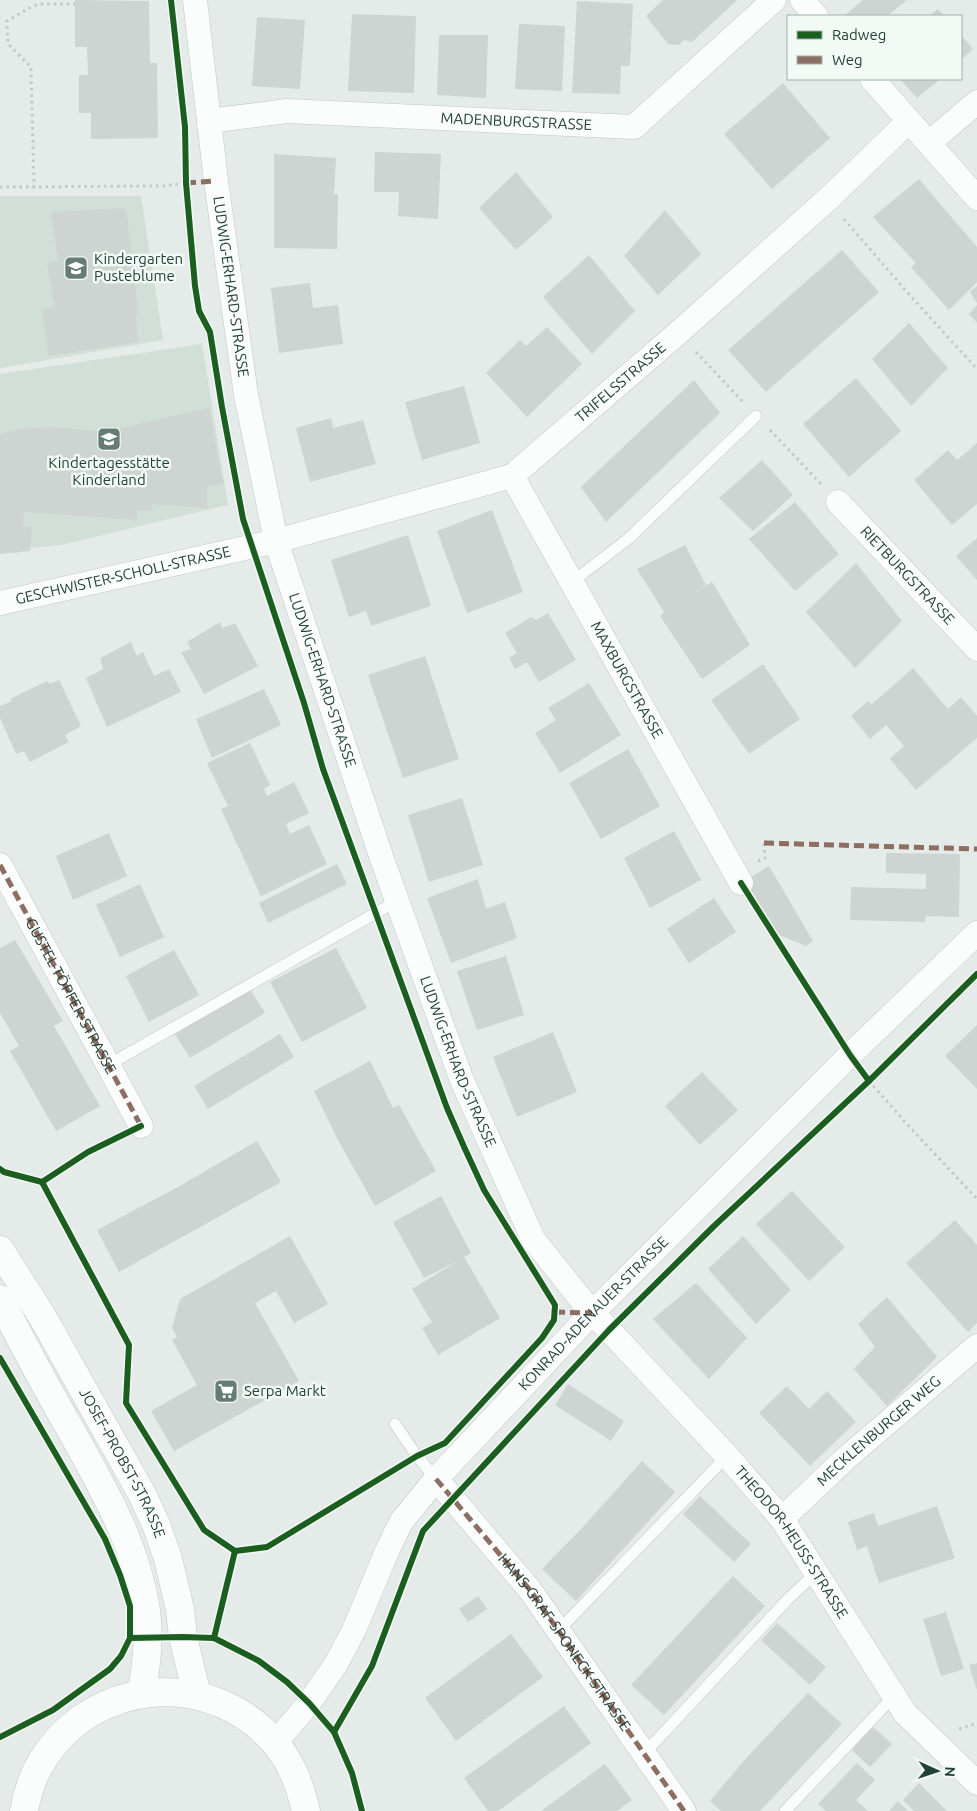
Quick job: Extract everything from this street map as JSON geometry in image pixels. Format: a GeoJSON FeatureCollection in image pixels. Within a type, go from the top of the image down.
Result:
{"type":"FeatureCollection","features":[{"type":"Feature","properties":{"kind":"main road","name":"JOSEF-PROBST-STRASSE"},"geometry":{"type":"LineString","coordinates":[[0,1250],[42,1316],[143,1496],[168,1560],[180,1608],[183,1636],[197,1695]]}},
{"type":"Feature","properties":{"kind":"main road","name":"JOSEF-PROBST-STRASSE"},"geometry":{"type":"LineString","coordinates":[[0,1298],[66,1422],[103,1486],[126,1534],[139,1576],[146,1610],[148,1637],[142,1693]]}},
{"type":"Feature","properties":{"kind":"main road"},"geometry":{"type":"LineString","coordinates":[[24,1811],[28,1790],[42,1762],[60,1736],[84,1716],[112,1702],[142,1693],[170,1692],[197,1695],[226,1706],[253,1722],[275,1743],[290,1764],[300,1788],[306,1811]]}},
{"type":"Feature","properties":{"kind":"street","name":"LUDWIG-ERHARD-STRASSE"},"geometry":{"type":"LineString","coordinates":[[195,0],[209,121],[246,395],[276,541],[397,901],[461,1078],[533,1239],[592,1313]]}},
{"type":"Feature","properties":{"kind":"street","name":"MADENBURGSTRASSE"},"geometry":{"type":"LineString","coordinates":[[209,121],[288,111],[634,127],[774,0]]}},
{"type":"Feature","properties":{"kind":"street"},"geometry":{"type":"LineString","coordinates":[[873,80],[977,198]]}},
{"type":"Feature","properties":{"kind":"street"},"geometry":{"type":"LineString","coordinates":[[929,143],[977,102]]}},
{"type":"Feature","properties":{"kind":"street","name":"TRIFELSSTRASSE"},"geometry":{"type":"LineString","coordinates":[[276,541],[512,476],[678,333],[828,199],[909,121]]}},
{"type":"Feature","properties":{"kind":"street","name":"MAXBURGSTRASSE"},"geometry":{"type":"LineString","coordinates":[[512,476],[741,883]]}},
{"type":"Feature","properties":{"kind":"street","name":"RIETBURGSTRASSE"},"geometry":{"type":"LineString","coordinates":[[838,502],[977,649]]}},
{"type":"Feature","properties":{"kind":"street","name":"GESCHWISTER-SCHOLL-STRASSE"},"geometry":{"type":"LineString","coordinates":[[0,604],[276,541]]}},
{"type":"Feature","properties":{"kind":"street","name":"GUSTEL-TÖPFER-STRASSE"},"geometry":{"type":"LineString","coordinates":[[0,865],[141,1126]]}},
{"type":"Feature","properties":{"kind":"street","name":"KONRAD-ADENAUER-STRASSE"},"geometry":{"type":"LineString","coordinates":[[275,1743],[309,1703],[336,1664],[354,1630],[387,1551],[402,1522],[436,1479],[592,1313],[850,1055],[977,933]]}},
{"type":"Feature","properties":{"kind":"street","name":"THEODOR-HEUSS-STRASSE"},"geometry":{"type":"LineString","coordinates":[[592,1313],[727,1456],[782,1519],[904,1713],[977,1783]]}},
{"type":"Feature","properties":{"kind":"street","name":"MECKLENBURGER WEG"},"geometry":{"type":"LineString","coordinates":[[782,1519],[845,1459],[977,1346]]}},
{"type":"Feature","properties":{"kind":"street","name":"HANS-GRAF-SPONECK-STRASSE"},"geometry":{"type":"LineString","coordinates":[[436,1479],[530,1590],[684,1811]]}},
{"type":"Feature","properties":{"kind":"lane"},"geometry":{"type":"LineString","coordinates":[[572,582],[628,539],[756,416]]}},
{"type":"Feature","properties":{"kind":"lane"},"geometry":{"type":"LineString","coordinates":[[108,1065],[397,901]]}},
{"type":"Feature","properties":{"kind":"lane"},"geometry":{"type":"LineString","coordinates":[[395,1424],[436,1479]]}},
{"type":"Feature","properties":{"kind":"lane"},"geometry":{"type":"LineString","coordinates":[[559,1630],[727,1456]]}},
{"type":"Feature","properties":{"kind":"lane"},"geometry":{"type":"LineString","coordinates":[[643,1752],[656,1741],[788,1599],[816,1573]]}},
{"type":"Feature","properties":{"kind":"lane"},"geometry":{"type":"LineString","coordinates":[[785,1811],[894,1696]]}},
{"type":"Feature","properties":{"kind":"path"},"geometry":{"type":"LineString","coordinates":[[34,188],[31,67],[8,44],[7,21],[33,6],[41,4],[75,4]]}},
{"type":"Feature","properties":{"kind":"path"},"geometry":{"type":"LineString","coordinates":[[186,174],[187,191]]}},
{"type":"Feature","properties":{"kind":"path"},"geometry":{"type":"LineString","coordinates":[[0,188],[100,185],[163,186],[186,183]]}},
{"type":"Feature","properties":{"kind":"path"},"geometry":{"type":"LineString","coordinates":[[828,199],[906,292],[977,369]]}},
{"type":"Feature","properties":{"kind":"path"},"geometry":{"type":"LineString","coordinates":[[850,1055],[905,1122],[977,1199]]}},
{"type":"Feature","properties":{"kind":"path"},"geometry":{"type":"LineString","coordinates":[[862,1087],[876,1074]]}},
{"type":"Feature","properties":{"kind":"shaded area","name":"Kindergarten Pusteblume"},"geometry":{"type":"Polygon","coordinates":[[[0,196],[141,196],[163,340],[0,368],[0,196]]]}},
{"type":"Feature","properties":{"kind":"shaded area","name":"Kindertagesstätte Kinderland"},"geometry":{"type":"Polygon","coordinates":[[[202,344],[228,505],[61,545],[0,551],[0,374],[202,344]]]}},
{"type":"Feature","properties":{"kind":"building"},"geometry":{"type":"Polygon","coordinates":[[[75,0],[149,1],[150,63],[157,63],[158,138],[91,139],[91,113],[79,113],[79,75],[88,75],[87,47],[75,47],[75,0]]]}},
{"type":"Feature","properties":{"kind":"building"},"geometry":{"type":"Polygon","coordinates":[[[663,0],[737,0],[692,42],[684,40],[678,45],[668,44],[646,16],[663,0]]]}},
{"type":"Feature","properties":{"kind":"building"},"geometry":{"type":"Polygon","coordinates":[[[863,0],[907,0],[888,15],[845,15],[863,0]]]}},
{"type":"Feature","properties":{"kind":"building"},"geometry":{"type":"Polygon","coordinates":[[[577,1],[633,4],[630,66],[621,66],[620,94],[572,93],[577,1]]]}},
{"type":"Feature","properties":{"kind":"building"},"geometry":{"type":"Polygon","coordinates":[[[938,9],[943,15],[930,15],[938,9]]]}},
{"type":"Feature","properties":{"kind":"building"},"geometry":{"type":"Polygon","coordinates":[[[352,14],[416,16],[414,93],[348,91],[352,14]]]}},
{"type":"Feature","properties":{"kind":"building"},"geometry":{"type":"Polygon","coordinates":[[[257,17],[305,20],[300,89],[252,86],[257,17]]]}},
{"type":"Feature","properties":{"kind":"building"},"geometry":{"type":"Polygon","coordinates":[[[519,24],[565,26],[562,91],[515,89],[519,24]]]}},
{"type":"Feature","properties":{"kind":"building"},"geometry":{"type":"Polygon","coordinates":[[[439,35],[488,35],[486,98],[437,95],[439,35]]]}},
{"type":"Feature","properties":{"kind":"building"},"geometry":{"type":"Polygon","coordinates":[[[962,36],[973,49],[962,59],[962,36]]]}},
{"type":"Feature","properties":{"kind":"building"},"geometry":{"type":"Polygon","coordinates":[[[901,80],[939,80],[917,98],[901,80]]]}},
{"type":"Feature","properties":{"kind":"building"},"geometry":{"type":"Polygon","coordinates":[[[783,83],[830,138],[772,189],[724,134],[783,83]]]}},
{"type":"Feature","properties":{"kind":"building"},"geometry":{"type":"Polygon","coordinates":[[[375,152],[441,154],[438,219],[398,216],[399,192],[374,192],[375,152]]]}},
{"type":"Feature","properties":{"kind":"building"},"geometry":{"type":"Polygon","coordinates":[[[274,154],[336,158],[334,194],[338,194],[337,249],[274,248],[274,154]]]}},
{"type":"Feature","properties":{"kind":"building"},"geometry":{"type":"Polygon","coordinates":[[[516,172],[553,217],[516,250],[479,208],[516,172]]]}},
{"type":"Feature","properties":{"kind":"building"},"geometry":{"type":"Polygon","coordinates":[[[919,179],[977,247],[977,282],[949,310],[911,267],[916,263],[873,217],[919,179]]]}},
{"type":"Feature","properties":{"kind":"building"},"geometry":{"type":"Polygon","coordinates":[[[126,208],[138,310],[136,317],[138,342],[48,356],[43,309],[55,307],[47,263],[58,261],[51,212],[126,208]]]}},
{"type":"Feature","properties":{"kind":"building"},"geometry":{"type":"Polygon","coordinates":[[[665,210],[701,254],[658,295],[624,256],[665,210]]]}},
{"type":"Feature","properties":{"kind":"building"},"geometry":{"type":"Polygon","coordinates":[[[842,250],[879,292],[766,392],[728,350],[842,250]]]}},
{"type":"Feature","properties":{"kind":"building"},"geometry":{"type":"Polygon","coordinates":[[[589,255],[635,311],[592,354],[543,297],[589,255]]]}},
{"type":"Feature","properties":{"kind":"building"},"geometry":{"type":"Polygon","coordinates":[[[310,283],[313,308],[338,305],[343,344],[279,353],[271,288],[310,283]]]}},
{"type":"Feature","properties":{"kind":"building"},"geometry":{"type":"Polygon","coordinates":[[[977,286],[977,303],[970,292],[977,286]]]}},
{"type":"Feature","properties":{"kind":"building"},"geometry":{"type":"Polygon","coordinates":[[[977,305],[977,323],[969,314],[977,305]]]}},
{"type":"Feature","properties":{"kind":"building"},"geometry":{"type":"Polygon","coordinates":[[[909,323],[948,368],[911,406],[872,359],[909,323]]]}},
{"type":"Feature","properties":{"kind":"building"},"geometry":{"type":"Polygon","coordinates":[[[547,327],[582,364],[527,417],[486,373],[520,340],[526,346],[547,327]]]}},
{"type":"Feature","properties":{"kind":"building"},"geometry":{"type":"Polygon","coordinates":[[[856,378],[901,431],[849,477],[803,424],[856,378]]]}},
{"type":"Feature","properties":{"kind":"building"},"geometry":{"type":"Polygon","coordinates":[[[694,380],[720,413],[606,522],[581,487],[694,380]]]}},
{"type":"Feature","properties":{"kind":"building"},"geometry":{"type":"Polygon","coordinates":[[[464,386],[480,443],[422,460],[405,402],[464,386]]]}},
{"type":"Feature","properties":{"kind":"building"},"geometry":{"type":"Polygon","coordinates":[[[209,408],[223,484],[207,486],[207,508],[152,504],[153,511],[137,511],[137,520],[24,512],[23,527],[32,527],[30,551],[0,554],[0,434],[21,429],[52,427],[105,432],[209,408]]]}},
{"type":"Feature","properties":{"kind":"building"},"geometry":{"type":"Polygon","coordinates":[[[331,418],[333,428],[363,420],[376,464],[310,482],[296,428],[331,418]]]}},
{"type":"Feature","properties":{"kind":"building"},"geometry":{"type":"Polygon","coordinates":[[[977,443],[977,504],[952,525],[914,480],[948,450],[957,460],[977,443]]]}},
{"type":"Feature","properties":{"kind":"building"},"geometry":{"type":"Polygon","coordinates":[[[762,460],[793,495],[753,531],[719,498],[762,460]]]}},
{"type":"Feature","properties":{"kind":"building"},"geometry":{"type":"Polygon","coordinates":[[[795,502],[839,554],[795,591],[749,539],[795,502]]]}},
{"type":"Feature","properties":{"kind":"building"},"geometry":{"type":"Polygon","coordinates":[[[492,510],[523,592],[467,613],[437,531],[492,510]]]}},
{"type":"Feature","properties":{"kind":"building"},"geometry":{"type":"Polygon","coordinates":[[[408,535],[431,606],[371,626],[366,611],[349,617],[331,560],[408,535]]]}},
{"type":"Feature","properties":{"kind":"building"},"geometry":{"type":"Polygon","coordinates":[[[977,538],[977,580],[956,556],[977,538]]]}},
{"type":"Feature","properties":{"kind":"building"},"geometry":{"type":"Polygon","coordinates":[[[685,545],[706,585],[693,594],[712,582],[750,645],[702,679],[660,616],[664,612],[637,569],[685,545]]]}},
{"type":"Feature","properties":{"kind":"building"},"geometry":{"type":"Polygon","coordinates":[[[856,563],[902,621],[855,668],[806,612],[856,563]]]}},
{"type":"Feature","properties":{"kind":"building"},"geometry":{"type":"Polygon","coordinates":[[[548,613],[576,660],[539,682],[527,662],[515,669],[509,658],[517,653],[505,633],[531,617],[536,620],[548,613]]]}},
{"type":"Feature","properties":{"kind":"building"},"geometry":{"type":"Polygon","coordinates":[[[220,622],[222,628],[235,623],[258,666],[204,694],[181,652],[191,649],[187,642],[220,622]]]}},
{"type":"Feature","properties":{"kind":"building"},"geometry":{"type":"Polygon","coordinates":[[[131,642],[137,656],[143,652],[154,676],[169,669],[181,692],[107,727],[86,678],[103,669],[100,658],[131,642]]]}},
{"type":"Feature","properties":{"kind":"building"},"geometry":{"type":"Polygon","coordinates":[[[425,656],[459,759],[403,778],[368,675],[425,656]]]}},
{"type":"Feature","properties":{"kind":"building"},"geometry":{"type":"Polygon","coordinates":[[[763,664],[800,719],[749,754],[711,700],[763,664]]]}},
{"type":"Feature","properties":{"kind":"building"},"geometry":{"type":"Polygon","coordinates":[[[913,668],[948,709],[961,697],[977,716],[977,738],[916,790],[890,759],[904,746],[886,725],[870,739],[851,716],[868,701],[871,705],[913,668]]]}},
{"type":"Feature","properties":{"kind":"building"},"geometry":{"type":"Polygon","coordinates":[[[59,680],[81,726],[65,735],[69,742],[30,762],[24,751],[16,754],[0,718],[0,706],[47,681],[50,684],[59,680]]]}},
{"type":"Feature","properties":{"kind":"building"},"geometry":{"type":"Polygon","coordinates":[[[589,683],[621,735],[560,773],[535,733],[556,720],[548,708],[589,683]]]}},
{"type":"Feature","properties":{"kind":"building"},"geometry":{"type":"Polygon","coordinates":[[[264,689],[281,725],[212,758],[196,719],[264,689]]]}},
{"type":"Feature","properties":{"kind":"building"},"geometry":{"type":"Polygon","coordinates":[[[250,743],[270,785],[264,789],[267,796],[294,782],[309,813],[286,824],[290,834],[309,825],[327,864],[261,896],[221,809],[228,806],[207,763],[250,743]]]}},
{"type":"Feature","properties":{"kind":"building"},"geometry":{"type":"Polygon","coordinates":[[[628,749],[660,806],[601,839],[569,783],[628,749]]]}},
{"type":"Feature","properties":{"kind":"building"},"geometry":{"type":"Polygon","coordinates":[[[462,798],[483,865],[429,882],[408,815],[462,798]]]}},
{"type":"Feature","properties":{"kind":"building"},"geometry":{"type":"Polygon","coordinates":[[[674,831],[701,880],[650,908],[624,858],[674,831]]]}},
{"type":"Feature","properties":{"kind":"building"},"geometry":{"type":"Polygon","coordinates":[[[109,833],[127,876],[73,900],[56,856],[109,833]]]}},
{"type":"Feature","properties":{"kind":"building"},"geometry":{"type":"Polygon","coordinates":[[[886,853],[960,854],[959,917],[926,916],[925,922],[850,920],[851,887],[926,889],[926,874],[886,873],[886,853]]]}},
{"type":"Feature","properties":{"kind":"building"},"geometry":{"type":"Polygon","coordinates":[[[337,864],[347,884],[268,923],[259,903],[337,864]]]}},
{"type":"Feature","properties":{"kind":"building"},"geometry":{"type":"Polygon","coordinates":[[[769,866],[813,941],[806,946],[777,934],[744,881],[769,866]]]}},
{"type":"Feature","properties":{"kind":"building"},"geometry":{"type":"Polygon","coordinates":[[[478,879],[486,909],[505,902],[517,938],[451,963],[427,898],[478,879]]]}},
{"type":"Feature","properties":{"kind":"building"},"geometry":{"type":"Polygon","coordinates":[[[140,884],[164,937],[120,957],[96,905],[140,884]]]}},
{"type":"Feature","properties":{"kind":"building"},"geometry":{"type":"Polygon","coordinates":[[[714,898],[736,932],[689,963],[667,929],[714,898]]]}},
{"type":"Feature","properties":{"kind":"building"},"geometry":{"type":"Polygon","coordinates":[[[15,940],[63,1021],[54,1026],[100,1106],[56,1131],[10,1051],[19,1046],[0,1013],[0,948],[15,940]]]}},
{"type":"Feature","properties":{"kind":"building"},"geometry":{"type":"Polygon","coordinates":[[[336,948],[367,1008],[302,1042],[270,982],[336,948]]]}},
{"type":"Feature","properties":{"kind":"building"},"geometry":{"type":"Polygon","coordinates":[[[174,950],[199,995],[149,1022],[126,976],[174,950]]]}},
{"type":"Feature","properties":{"kind":"building"},"geometry":{"type":"Polygon","coordinates":[[[506,956],[524,1015],[477,1030],[457,971],[506,956]]]}},
{"type":"Feature","properties":{"kind":"building"},"geometry":{"type":"Polygon","coordinates":[[[250,989],[265,1013],[190,1058],[175,1034],[250,989]]]}},
{"type":"Feature","properties":{"kind":"building"},"geometry":{"type":"Polygon","coordinates":[[[977,1025],[977,1089],[945,1056],[977,1025]]]}},
{"type":"Feature","properties":{"kind":"building"},"geometry":{"type":"Polygon","coordinates":[[[553,1032],[577,1092],[517,1117],[493,1057],[553,1032]]]}},
{"type":"Feature","properties":{"kind":"building"},"geometry":{"type":"Polygon","coordinates":[[[280,1034],[294,1057],[208,1109],[194,1086],[280,1034]]]}},
{"type":"Feature","properties":{"kind":"building"},"geometry":{"type":"Polygon","coordinates":[[[370,1061],[393,1108],[399,1105],[436,1171],[375,1206],[338,1140],[314,1091],[370,1061]]]}},
{"type":"Feature","properties":{"kind":"building"},"geometry":{"type":"Polygon","coordinates":[[[702,1072],[738,1110],[700,1145],[665,1106],[702,1072]]]}},
{"type":"Feature","properties":{"kind":"building"},"geometry":{"type":"Polygon","coordinates":[[[257,1141],[281,1182],[119,1272],[97,1230],[178,1187],[257,1141]]]}},
{"type":"Feature","properties":{"kind":"building"},"geometry":{"type":"Polygon","coordinates":[[[792,1191],[845,1247],[809,1281],[756,1224],[792,1191]]]}},
{"type":"Feature","properties":{"kind":"building"},"geometry":{"type":"Polygon","coordinates":[[[441,1196],[471,1253],[464,1257],[500,1318],[438,1355],[422,1328],[432,1322],[412,1289],[458,1261],[424,1278],[393,1222],[441,1196]]]}},
{"type":"Feature","properties":{"kind":"building"},"geometry":{"type":"Polygon","coordinates":[[[955,1220],[977,1245],[977,1323],[968,1332],[906,1263],[955,1220]]]}},
{"type":"Feature","properties":{"kind":"building"},"geometry":{"type":"Polygon","coordinates":[[[290,1236],[328,1304],[294,1323],[276,1291],[255,1303],[299,1381],[174,1451],[151,1411],[197,1385],[172,1340],[177,1337],[172,1328],[180,1299],[290,1236]]]}},
{"type":"Feature","properties":{"kind":"building"},"geometry":{"type":"Polygon","coordinates":[[[743,1236],[791,1290],[756,1324],[708,1269],[743,1236]]]}},
{"type":"Feature","properties":{"kind":"building"},"geometry":{"type":"Polygon","coordinates":[[[696,1283],[747,1338],[709,1379],[653,1319],[696,1283]]]}},
{"type":"Feature","properties":{"kind":"building"},"geometry":{"type":"Polygon","coordinates":[[[887,1297],[937,1357],[887,1406],[854,1369],[875,1347],[858,1324],[887,1297]]]}},
{"type":"Feature","properties":{"kind":"building"},"geometry":{"type":"Polygon","coordinates":[[[568,1384],[624,1421],[611,1441],[555,1405],[568,1384]]]}},
{"type":"Feature","properties":{"kind":"building"},"geometry":{"type":"Polygon","coordinates":[[[787,1386],[809,1409],[827,1391],[856,1422],[810,1466],[759,1413],[787,1386]]]}},
{"type":"Feature","properties":{"kind":"building"},"geometry":{"type":"Polygon","coordinates":[[[642,1461],[675,1492],[576,1601],[542,1569],[583,1527],[642,1461]]]}},
{"type":"Feature","properties":{"kind":"building"},"geometry":{"type":"Polygon","coordinates":[[[700,1496],[751,1544],[734,1562],[683,1514],[700,1496]]]}},
{"type":"Feature","properties":{"kind":"building"},"geometry":{"type":"Polygon","coordinates":[[[937,1506],[955,1558],[879,1583],[867,1546],[857,1550],[848,1522],[874,1513],[878,1526],[937,1506]]]}},
{"type":"Feature","properties":{"kind":"building"},"geometry":{"type":"Polygon","coordinates":[[[733,1576],[765,1606],[664,1715],[631,1685],[733,1576]]]}},
{"type":"Feature","properties":{"kind":"building"},"geometry":{"type":"Polygon","coordinates":[[[478,1596],[487,1609],[468,1622],[459,1609],[478,1596]]]}},
{"type":"Feature","properties":{"kind":"building"},"geometry":{"type":"Polygon","coordinates":[[[946,1612],[964,1669],[941,1676],[923,1619],[946,1612]]]}},
{"type":"Feature","properties":{"kind":"building"},"geometry":{"type":"Polygon","coordinates":[[[777,1623],[826,1667],[810,1685],[761,1640],[777,1623]]]}},
{"type":"Feature","properties":{"kind":"building"},"geometry":{"type":"Polygon","coordinates":[[[511,1634],[543,1677],[456,1741],[425,1698],[511,1634]]]}},
{"type":"Feature","properties":{"kind":"building"},"geometry":{"type":"Polygon","coordinates":[[[977,1663],[977,1690],[969,1665],[977,1663]]]}},
{"type":"Feature","properties":{"kind":"building"},"geometry":{"type":"Polygon","coordinates":[[[808,1693],[842,1724],[760,1811],[721,1811],[710,1801],[748,1756],[808,1693]]]}},
{"type":"Feature","properties":{"kind":"building"},"geometry":{"type":"Polygon","coordinates":[[[564,1706],[591,1743],[498,1811],[488,1811],[464,1778],[564,1706]]]}},
{"type":"Feature","properties":{"kind":"building"},"geometry":{"type":"Polygon","coordinates":[[[873,1727],[892,1744],[870,1767],[852,1750],[873,1727]]]}},
{"type":"Feature","properties":{"kind":"building"},"geometry":{"type":"Polygon","coordinates":[[[857,1763],[875,1780],[856,1800],[868,1811],[826,1811],[818,1804],[857,1763]]]}},
{"type":"Feature","properties":{"kind":"building"},"geometry":{"type":"Polygon","coordinates":[[[605,1764],[632,1800],[617,1811],[541,1811],[605,1764]]]}},
{"type":"Feature","properties":{"kind":"building"},"geometry":{"type":"Polygon","coordinates":[[[919,1783],[947,1811],[914,1811],[903,1800],[919,1783]]]}},
{"type":"Feature","properties":{"kind":"building"},"geometry":{"type":"Polygon","coordinates":[[[898,1801],[908,1811],[889,1811],[898,1801]]]}},
{"type":"Feature","properties":{"kind":"marked path"},"geometry":{"type":"LineString","coordinates":[[186,183],[216,181]]}},
{"type":"Feature","properties":{"kind":"marked path"},"geometry":{"type":"LineString","coordinates":[[764,843],[977,849]]}},
{"type":"Feature","properties":{"kind":"marked path"},"geometry":{"type":"LineString","coordinates":[[0,865],[141,1126]]}},
{"type":"Feature","properties":{"kind":"marked path"},"geometry":{"type":"LineString","coordinates":[[555,1312],[592,1313]]}},
{"type":"Feature","properties":{"kind":"marked path"},"geometry":{"type":"LineString","coordinates":[[436,1479],[530,1590],[684,1811]]}},
{"type":"Feature","properties":{"kind":"cycle path"},"geometry":{"type":"LineString","coordinates":[[0,1169],[4,1172],[42,1182],[129,1345],[126,1403],[204,1530],[235,1551],[267,1547],[417,1456],[445,1443],[542,1338],[554,1320],[555,1305],[484,1190],[447,1108],[323,769],[304,703],[243,519],[210,332],[199,311],[195,286],[186,183],[185,127],[171,0]]}},
{"type":"Feature","properties":{"kind":"cycle path"},"geometry":{"type":"LineString","coordinates":[[741,883],[850,1055],[869,1081]]}},
{"type":"Feature","properties":{"kind":"cycle path"},"geometry":{"type":"LineString","coordinates":[[334,1732],[372,1666],[423,1531],[609,1330],[713,1227],[869,1081],[977,974]]}},
{"type":"Feature","properties":{"kind":"cycle path"},"geometry":{"type":"LineString","coordinates":[[42,1182],[88,1152],[141,1126]]}},
{"type":"Feature","properties":{"kind":"cycle path"},"geometry":{"type":"LineString","coordinates":[[0,1358],[105,1539],[130,1606],[130,1638],[121,1656],[110,1669],[53,1710],[0,1737]]}},
{"type":"Feature","properties":{"kind":"cycle path"},"geometry":{"type":"LineString","coordinates":[[214,1638],[235,1551]]}},
{"type":"Feature","properties":{"kind":"cycle path"},"geometry":{"type":"LineString","coordinates":[[130,1638],[214,1638],[259,1661],[287,1682],[309,1703],[334,1732],[352,1773],[362,1811]]}},
{"type":"Feature","properties":{"kind":"place","name":"Kindergarten Pusteblume"},"geometry":{"type":"Point","coordinates":[76,268]}},
{"type":"Feature","properties":{"kind":"place","name":"Kindertagesstätte Kinderland"},"geometry":{"type":"Point","coordinates":[109,439]}},
{"type":"Feature","properties":{"kind":"place","name":"Serpa Markt"},"geometry":{"type":"Point","coordinates":[226,1391]}}]}
